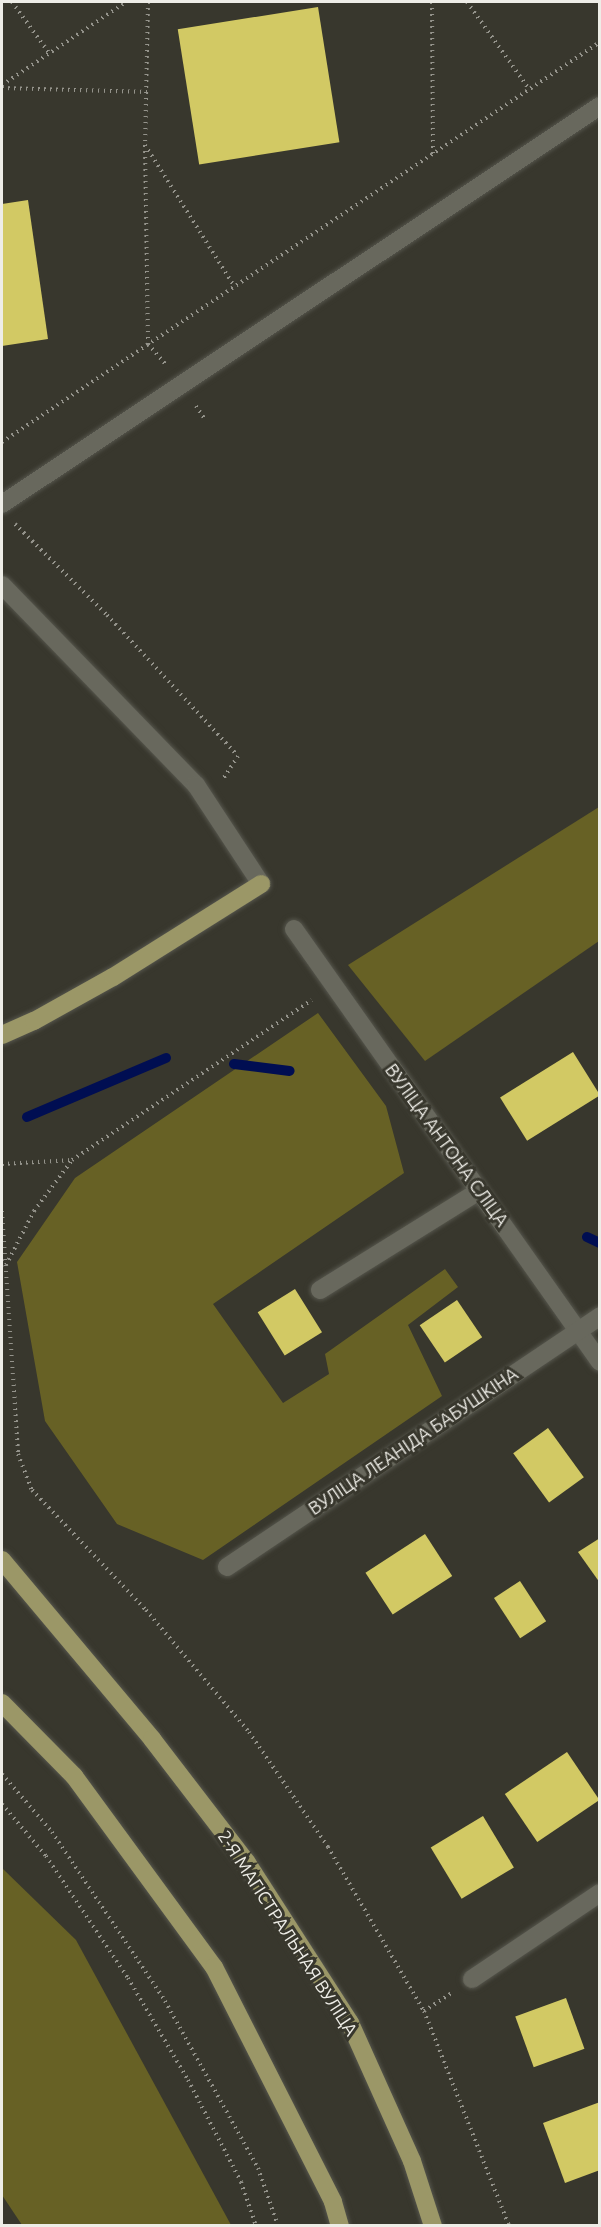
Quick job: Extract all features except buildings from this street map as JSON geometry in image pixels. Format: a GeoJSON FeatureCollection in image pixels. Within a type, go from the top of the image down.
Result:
{"type":"FeatureCollection","features":[{"type":"Feature","properties":{"kind":"main road"},"geometry":{"type":"LineString","coordinates":[[2,1035],[34,1021],[113,977],[261,884]]}},
{"type":"Feature","properties":{"kind":"main road","name":"2-Я МАГІСТРАЛЬНАЯ ВУЛІЦА"},"geometry":{"type":"LineString","coordinates":[[2,1560],[84,1663],[152,1739],[260,1883],[350,2023],[412,2161],[433,2226]]}},
{"type":"Feature","properties":{"kind":"main road"},"geometry":{"type":"LineString","coordinates":[[2,1703],[74,1776],[214,1967],[333,2202],[340,2226]]}},
{"type":"Feature","properties":{"kind":"street"},"geometry":{"type":"LineString","coordinates":[[6,512],[182,385],[600,106]]}},
{"type":"Feature","properties":{"kind":"street"},"geometry":{"type":"LineString","coordinates":[[2,585],[196,785],[261,884]]}},
{"type":"Feature","properties":{"kind":"street","name":"ВУЛІЦА АНТОНА СЛІЦА"},"geometry":{"type":"LineString","coordinates":[[294,929],[479,1191],[580,1328],[600,1362]]}},
{"type":"Feature","properties":{"kind":"street"},"geometry":{"type":"LineString","coordinates":[[320,1290],[479,1191]]}},
{"type":"Feature","properties":{"kind":"street","name":"ВУЛІЦА ЛЕАНІДА БАБУШКІНА"},"geometry":{"type":"LineString","coordinates":[[227,1567],[600,1316]]}},
{"type":"Feature","properties":{"kind":"street"},"geometry":{"type":"LineString","coordinates":[[472,1979],[600,1893]]}},
{"type":"Feature","properties":{"kind":"path"},"geometry":{"type":"LineString","coordinates":[[12,2],[49,53]]}},
{"type":"Feature","properties":{"kind":"path"},"geometry":{"type":"LineString","coordinates":[[2,86],[126,2]]}},
{"type":"Feature","properties":{"kind":"path"},"geometry":{"type":"LineString","coordinates":[[148,2],[145,145],[148,344],[182,385],[204,418]]}},
{"type":"Feature","properties":{"kind":"path"},"geometry":{"type":"LineString","coordinates":[[432,2],[433,154]]}},
{"type":"Feature","properties":{"kind":"path"},"geometry":{"type":"LineString","coordinates":[[467,2],[529,89]]}},
{"type":"Feature","properties":{"kind":"path"},"geometry":{"type":"LineString","coordinates":[[2,442],[600,42]]}},
{"type":"Feature","properties":{"kind":"path"},"geometry":{"type":"LineString","coordinates":[[2,86],[147,92]]}},
{"type":"Feature","properties":{"kind":"path"},"geometry":{"type":"LineString","coordinates":[[145,145],[234,286]]}},
{"type":"Feature","properties":{"kind":"path"},"geometry":{"type":"LineString","coordinates":[[6,512],[107,615],[238,756]]}},
{"type":"Feature","properties":{"kind":"path"},"geometry":{"type":"LineString","coordinates":[[5,1266],[34,1211],[72,1160],[333,986]]}},
{"type":"Feature","properties":{"kind":"path"},"geometry":{"type":"LineString","coordinates":[[2,1164],[72,1160]]}},
{"type":"Feature","properties":{"kind":"path"},"geometry":{"type":"LineString","coordinates":[[2,1210],[18,1454],[32,1490],[146,1610],[249,1732],[328,1847],[424,2011],[509,2226]]}},
{"type":"Feature","properties":{"kind":"path"},"geometry":{"type":"LineString","coordinates":[[2,1774],[52,1832],[165,2001],[258,2168],[278,2226]]}},
{"type":"Feature","properties":{"kind":"path"},"geometry":{"type":"LineString","coordinates":[[2,1804],[46,1856],[128,1978],[193,2090],[240,2182],[256,2226]]}},
{"type":"Feature","properties":{"kind":"path"},"geometry":{"type":"LineString","coordinates":[[424,2011],[472,1979]]}},
{"type":"Feature","properties":{"kind":"shaded area"},"geometry":{"type":"Polygon","coordinates":[[[599,807],[599,941],[425,1061],[348,965],[599,807]]]}},
{"type":"Feature","properties":{"kind":"shaded area"},"geometry":{"type":"Polygon","coordinates":[[[318,1013],[386,1106],[404,1173],[213,1304],[283,1403],[329,1374],[325,1354],[445,1269],[458,1287],[408,1325],[442,1396],[203,1560],[117,1524],[45,1421],[17,1262],[75,1178],[318,1013]]]}},
{"type":"Feature","properties":{"kind":"shaded area"},"geometry":{"type":"Polygon","coordinates":[[[2,1868],[76,1940],[231,2225],[22,2225],[2,2195],[2,1868]]]}},
{"type":"Feature","properties":{"kind":"waterway"},"geometry":{"type":"LineString","coordinates":[[27,1117],[166,1058]]}},
{"type":"Feature","properties":{"kind":"waterway"},"geometry":{"type":"LineString","coordinates":[[234,1064],[290,1071]]}},
{"type":"Feature","properties":{"kind":"waterway"},"geometry":{"type":"LineString","coordinates":[[587,1237],[600,1243]]}}]}
